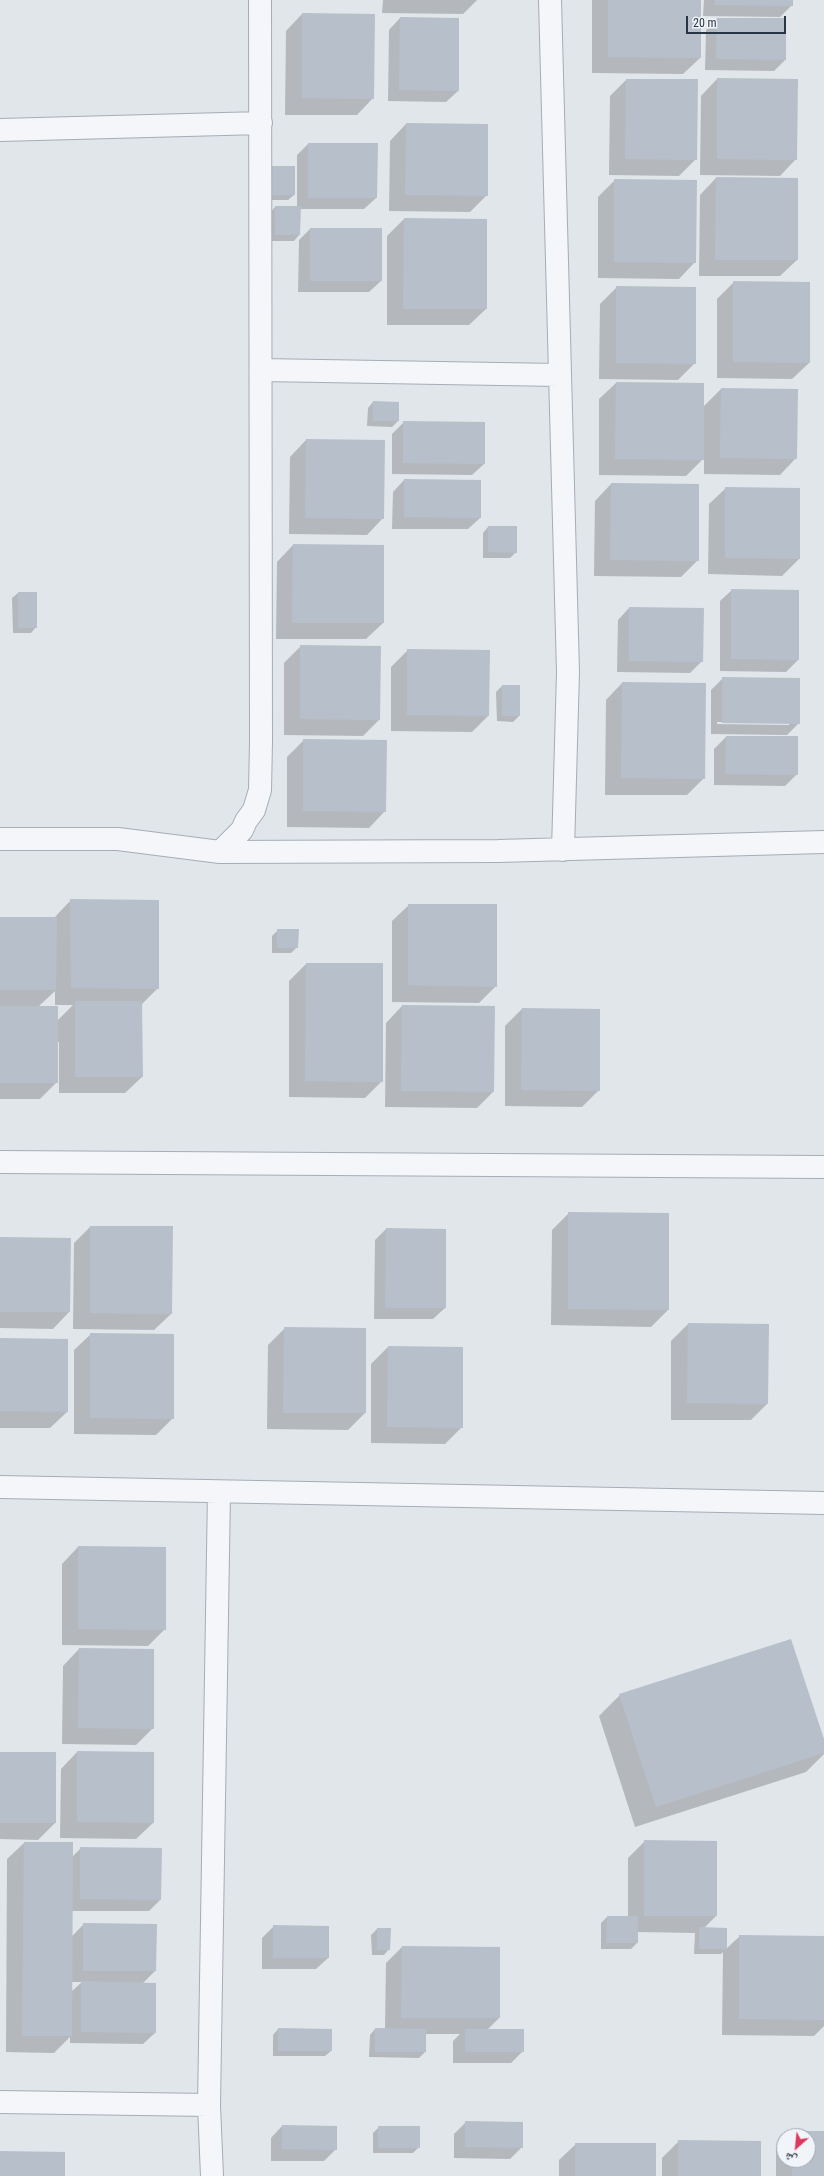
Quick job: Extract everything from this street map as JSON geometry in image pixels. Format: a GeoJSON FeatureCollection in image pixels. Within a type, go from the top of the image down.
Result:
{"type":"FeatureCollection","features":[{"type":"Feature","properties":{"kind":"street"},"geometry":{"type":"LineString","coordinates":[[220,852],[242,830],[246,821],[254,810],[260,790],[262,370],[260,0]]}},
{"type":"Feature","properties":{"kind":"street"},"geometry":{"type":"LineString","coordinates":[[550,0],[568,672],[563,850]]}},
{"type":"Feature","properties":{"kind":"street"},"geometry":{"type":"LineString","coordinates":[[0,130],[261,123]]}},
{"type":"Feature","properties":{"kind":"street"},"geometry":{"type":"LineString","coordinates":[[262,370],[559,375]]}},
{"type":"Feature","properties":{"kind":"street"},"geometry":{"type":"LineString","coordinates":[[0,839],[118,839],[220,852],[563,850],[824,842]]}},
{"type":"Feature","properties":{"kind":"street"},"geometry":{"type":"LineString","coordinates":[[0,1162],[824,1167]]}},
{"type":"Feature","properties":{"kind":"street"},"geometry":{"type":"LineString","coordinates":[[0,1487],[824,1503]]}},
{"type":"Feature","properties":{"kind":"street"},"geometry":{"type":"LineString","coordinates":[[212,2176],[209,2105],[218,1492]]}},
{"type":"Feature","properties":{"kind":"street"},"geometry":{"type":"LineString","coordinates":[[0,2102],[209,2105]]}},
{"type":"Feature","properties":{"kind":"building"},"geometry":{"type":"Polygon","coordinates":[[[608,0],[701,0],[701,58],[608,57],[608,0]]]}},
{"type":"Feature","properties":{"kind":"building"},"geometry":{"type":"Polygon","coordinates":[[[715,0],[793,0],[793,6],[714,5],[715,0]]]}},
{"type":"Feature","properties":{"kind":"building"},"geometry":{"type":"Polygon","coordinates":[[[302,13],[375,14],[374,99],[302,98],[302,13]]]}},
{"type":"Feature","properties":{"kind":"building"},"geometry":{"type":"Polygon","coordinates":[[[400,17],[459,18],[459,91],[399,90],[400,17]]]}},
{"type":"Feature","properties":{"kind":"building"},"geometry":{"type":"Polygon","coordinates":[[[717,18],[786,18],[786,60],[716,59],[717,18]]]}},
{"type":"Feature","properties":{"kind":"building"},"geometry":{"type":"Polygon","coordinates":[[[717,78],[798,79],[797,160],[717,159],[717,78]]]}},
{"type":"Feature","properties":{"kind":"building"},"geometry":{"type":"Polygon","coordinates":[[[626,79],[698,79],[697,160],[625,159],[626,79]]]}},
{"type":"Feature","properties":{"kind":"building"},"geometry":{"type":"Polygon","coordinates":[[[406,123],[488,124],[488,196],[405,195],[406,123]]]}},
{"type":"Feature","properties":{"kind":"building"},"geometry":{"type":"Polygon","coordinates":[[[308,143],[378,143],[377,198],[308,198],[308,143]]]}},
{"type":"Feature","properties":{"kind":"building"},"geometry":{"type":"Polygon","coordinates":[[[270,166],[295,166],[295,195],[270,195],[270,166]]]}},
{"type":"Feature","properties":{"kind":"building"},"geometry":{"type":"Polygon","coordinates":[[[716,177],[798,178],[798,260],[715,260],[716,177]]]}},
{"type":"Feature","properties":{"kind":"building"},"geometry":{"type":"Polygon","coordinates":[[[614,179],[697,180],[696,263],[614,262],[614,179]]]}},
{"type":"Feature","properties":{"kind":"building"},"geometry":{"type":"Polygon","coordinates":[[[275,206],[301,206],[300,235],[275,235],[275,206]]]}},
{"type":"Feature","properties":{"kind":"building"},"geometry":{"type":"Polygon","coordinates":[[[404,218],[487,219],[487,309],[403,309],[404,218]]]}},
{"type":"Feature","properties":{"kind":"building"},"geometry":{"type":"Polygon","coordinates":[[[310,228],[382,228],[382,281],[310,281],[310,228]]]}},
{"type":"Feature","properties":{"kind":"building"},"geometry":{"type":"Polygon","coordinates":[[[733,281],[810,282],[810,363],[733,362],[733,281]]]}},
{"type":"Feature","properties":{"kind":"building"},"geometry":{"type":"Polygon","coordinates":[[[616,286],[696,287],[696,364],[616,363],[616,286]]]}},
{"type":"Feature","properties":{"kind":"building"},"geometry":{"type":"Polygon","coordinates":[[[616,382],[704,383],[704,460],[615,459],[616,382]]]}},
{"type":"Feature","properties":{"kind":"building"},"geometry":{"type":"Polygon","coordinates":[[[721,388],[798,389],[797,459],[720,458],[721,388]]]}},
{"type":"Feature","properties":{"kind":"building"},"geometry":{"type":"Polygon","coordinates":[[[373,401],[399,402],[399,421],[373,421],[373,401]]]}},
{"type":"Feature","properties":{"kind":"building"},"geometry":{"type":"Polygon","coordinates":[[[403,421],[485,422],[485,464],[403,463],[403,421]]]}},
{"type":"Feature","properties":{"kind":"building"},"geometry":{"type":"Polygon","coordinates":[[[306,439],[385,440],[384,519],[305,518],[306,439]]]}},
{"type":"Feature","properties":{"kind":"building"},"geometry":{"type":"Polygon","coordinates":[[[404,479],[481,480],[481,518],[404,517],[404,479]]]}},
{"type":"Feature","properties":{"kind":"building"},"geometry":{"type":"Polygon","coordinates":[[[611,483],[699,484],[699,561],[610,560],[611,483]]]}},
{"type":"Feature","properties":{"kind":"building"},"geometry":{"type":"Polygon","coordinates":[[[725,487],[800,488],[800,559],[725,558],[725,487]]]}},
{"type":"Feature","properties":{"kind":"building"},"geometry":{"type":"Polygon","coordinates":[[[488,526],[517,526],[517,553],[488,552],[488,526]]]}},
{"type":"Feature","properties":{"kind":"building"},"geometry":{"type":"Polygon","coordinates":[[[293,544],[384,545],[384,623],[292,623],[293,544]]]}},
{"type":"Feature","properties":{"kind":"building"},"geometry":{"type":"Polygon","coordinates":[[[731,589],[799,590],[799,660],[731,659],[731,589]]]}},
{"type":"Feature","properties":{"kind":"building"},"geometry":{"type":"Polygon","coordinates":[[[18,592],[37,592],[37,628],[18,628],[18,592]]]}},
{"type":"Feature","properties":{"kind":"building"},"geometry":{"type":"Polygon","coordinates":[[[629,607],[704,608],[703,662],[629,661],[629,607]]]}},
{"type":"Feature","properties":{"kind":"building"},"geometry":{"type":"Polygon","coordinates":[[[300,645],[381,646],[380,720],[300,719],[300,645]]]}},
{"type":"Feature","properties":{"kind":"building"},"geometry":{"type":"Polygon","coordinates":[[[407,649],[490,650],[489,716],[407,715],[407,649]]]}},
{"type":"Feature","properties":{"kind":"building"},"geometry":{"type":"Polygon","coordinates":[[[722,677],[800,678],[800,724],[722,723],[722,677]]]}},
{"type":"Feature","properties":{"kind":"building"},"geometry":{"type":"Polygon","coordinates":[[[622,682],[706,683],[705,779],[621,778],[622,682]]]}},
{"type":"Feature","properties":{"kind":"building"},"geometry":{"type":"Polygon","coordinates":[[[502,685],[520,685],[520,716],[502,716],[502,685]]]}},
{"type":"Feature","properties":{"kind":"building"},"geometry":{"type":"Polygon","coordinates":[[[726,736],[798,736],[798,775],[725,774],[726,736]]]}},
{"type":"Feature","properties":{"kind":"building"},"geometry":{"type":"Polygon","coordinates":[[[303,739],[387,740],[386,812],[303,811],[303,739]]]}},
{"type":"Feature","properties":{"kind":"building"},"geometry":{"type":"Polygon","coordinates":[[[70,899],[159,900],[159,989],[71,988],[70,899]]]}},
{"type":"Feature","properties":{"kind":"building"},"geometry":{"type":"Polygon","coordinates":[[[408,904],[497,904],[497,987],[408,985],[408,904]]]}},
{"type":"Feature","properties":{"kind":"building"},"geometry":{"type":"Polygon","coordinates":[[[0,917],[57,917],[56,990],[0,990],[0,917]]]}},
{"type":"Feature","properties":{"kind":"building"},"geometry":{"type":"Polygon","coordinates":[[[277,929],[299,929],[298,948],[277,948],[277,929]]]}},
{"type":"Feature","properties":{"kind":"building"},"geometry":{"type":"Polygon","coordinates":[[[306,963],[383,963],[383,1082],[305,1081],[306,963]]]}},
{"type":"Feature","properties":{"kind":"building"},"geometry":{"type":"Polygon","coordinates":[[[75,1001],[142,1001],[143,1077],[75,1077],[75,1001]]]}},
{"type":"Feature","properties":{"kind":"building"},"geometry":{"type":"Polygon","coordinates":[[[402,1005],[495,1006],[494,1092],[401,1091],[402,1005]]]}},
{"type":"Feature","properties":{"kind":"building"},"geometry":{"type":"Polygon","coordinates":[[[0,1006],[58,1006],[58,1083],[0,1083],[0,1006]]]}},
{"type":"Feature","properties":{"kind":"building"},"geometry":{"type":"Polygon","coordinates":[[[522,1008],[600,1009],[600,1091],[521,1090],[522,1008]]]}},
{"type":"Feature","properties":{"kind":"building"},"geometry":{"type":"Polygon","coordinates":[[[568,1212],[669,1213],[669,1310],[568,1309],[568,1212]]]}},
{"type":"Feature","properties":{"kind":"building"},"geometry":{"type":"Polygon","coordinates":[[[90,1226],[173,1226],[172,1314],[90,1313],[90,1226]]]}},
{"type":"Feature","properties":{"kind":"building"},"geometry":{"type":"Polygon","coordinates":[[[386,1228],[446,1229],[446,1308],[385,1308],[386,1228]]]}},
{"type":"Feature","properties":{"kind":"building"},"geometry":{"type":"Polygon","coordinates":[[[0,1237],[71,1238],[70,1312],[0,1312],[0,1237]]]}},
{"type":"Feature","properties":{"kind":"building"},"geometry":{"type":"Polygon","coordinates":[[[688,1323],[769,1324],[768,1404],[687,1403],[688,1323]]]}},
{"type":"Feature","properties":{"kind":"building"},"geometry":{"type":"Polygon","coordinates":[[[284,1327],[366,1328],[366,1413],[283,1413],[284,1327]]]}},
{"type":"Feature","properties":{"kind":"building"},"geometry":{"type":"Polygon","coordinates":[[[90,1333],[174,1334],[174,1419],[90,1418],[90,1333]]]}},
{"type":"Feature","properties":{"kind":"building"},"geometry":{"type":"Polygon","coordinates":[[[0,1338],[68,1339],[68,1412],[0,1411],[0,1338]]]}},
{"type":"Feature","properties":{"kind":"building"},"geometry":{"type":"Polygon","coordinates":[[[388,1346],[463,1347],[463,1428],[387,1427],[388,1346]]]}},
{"type":"Feature","properties":{"kind":"building"},"geometry":{"type":"Polygon","coordinates":[[[78,1546],[166,1547],[166,1630],[78,1629],[78,1546]]]}},
{"type":"Feature","properties":{"kind":"building"},"geometry":{"type":"Polygon","coordinates":[[[791,1639],[824,1739],[824,1753],[656,1807],[619,1694],[791,1639]]]}},
{"type":"Feature","properties":{"kind":"building"},"geometry":{"type":"Polygon","coordinates":[[[79,1648],[154,1649],[154,1729],[78,1728],[79,1648]]]}},
{"type":"Feature","properties":{"kind":"building"},"geometry":{"type":"Polygon","coordinates":[[[77,1751],[154,1752],[154,1823],[77,1822],[77,1751]]]}},
{"type":"Feature","properties":{"kind":"building"},"geometry":{"type":"Polygon","coordinates":[[[0,1752],[56,1752],[56,1823],[0,1823],[0,1752]]]}},
{"type":"Feature","properties":{"kind":"building"},"geometry":{"type":"Polygon","coordinates":[[[644,1840],[717,1841],[717,1916],[644,1916],[644,1840]]]}},
{"type":"Feature","properties":{"kind":"building"},"geometry":{"type":"Polygon","coordinates":[[[24,1842],[73,1842],[72,2036],[22,2036],[24,1842]]]}},
{"type":"Feature","properties":{"kind":"building"},"geometry":{"type":"Polygon","coordinates":[[[80,1847],[162,1848],[161,1900],[80,1899],[80,1847]]]}},
{"type":"Feature","properties":{"kind":"building"},"geometry":{"type":"Polygon","coordinates":[[[607,1916],[638,1916],[638,1943],[606,1943],[607,1916]]]}},
{"type":"Feature","properties":{"kind":"building"},"geometry":{"type":"Polygon","coordinates":[[[83,1923],[157,1924],[156,1971],[83,1971],[83,1923]]]}},
{"type":"Feature","properties":{"kind":"building"},"geometry":{"type":"Polygon","coordinates":[[[273,1925],[329,1926],[329,1958],[273,1958],[273,1925]]]}},
{"type":"Feature","properties":{"kind":"building"},"geometry":{"type":"Polygon","coordinates":[[[699,1927],[727,1928],[727,1949],[699,1949],[699,1927]]]}},
{"type":"Feature","properties":{"kind":"building"},"geometry":{"type":"Polygon","coordinates":[[[377,1928],[391,1928],[390,1950],[377,1950],[377,1928]]]}},
{"type":"Feature","properties":{"kind":"building"},"geometry":{"type":"Polygon","coordinates":[[[739,1935],[824,1936],[824,2020],[739,2019],[739,1935]]]}},
{"type":"Feature","properties":{"kind":"building"},"geometry":{"type":"Polygon","coordinates":[[[402,1946],[500,1947],[500,2018],[401,2018],[402,1946]]]}},
{"type":"Feature","properties":{"kind":"building"},"geometry":{"type":"Polygon","coordinates":[[[81,1981],[156,1983],[156,2033],[81,2032],[81,1981]]]}},
{"type":"Feature","properties":{"kind":"building"},"geometry":{"type":"Polygon","coordinates":[[[278,2028],[332,2029],[332,2051],[278,2051],[278,2028]]]}},
{"type":"Feature","properties":{"kind":"building"},"geometry":{"type":"Polygon","coordinates":[[[375,2028],[426,2029],[426,2052],[375,2052],[375,2028]]]}},
{"type":"Feature","properties":{"kind":"building"},"geometry":{"type":"Polygon","coordinates":[[[465,2029],[524,2029],[524,2052],[465,2052],[465,2029]]]}},
{"type":"Feature","properties":{"kind":"building"},"geometry":{"type":"Polygon","coordinates":[[[465,2121],[523,2122],[523,2148],[465,2147],[465,2121]]]}},
{"type":"Feature","properties":{"kind":"building"},"geometry":{"type":"Polygon","coordinates":[[[282,2125],[337,2126],[337,2150],[282,2149],[282,2125]]]}},
{"type":"Feature","properties":{"kind":"building"},"geometry":{"type":"Polygon","coordinates":[[[378,2126],[420,2126],[420,2148],[378,2148],[378,2126]]]}},
{"type":"Feature","properties":{"kind":"building"},"geometry":{"type":"Polygon","coordinates":[[[816,2131],[824,2131],[824,2176],[792,2176],[792,2168],[816,2168],[816,2131]]]}},
{"type":"Feature","properties":{"kind":"building"},"geometry":{"type":"Polygon","coordinates":[[[678,2140],[761,2141],[761,2176],[678,2176],[678,2140]]]}},
{"type":"Feature","properties":{"kind":"building"},"geometry":{"type":"Polygon","coordinates":[[[575,2143],[656,2143],[656,2176],[575,2176],[575,2143]]]}},
{"type":"Feature","properties":{"kind":"building"},"geometry":{"type":"Polygon","coordinates":[[[0,2151],[65,2152],[65,2176],[0,2176],[0,2151]]]}}]}
